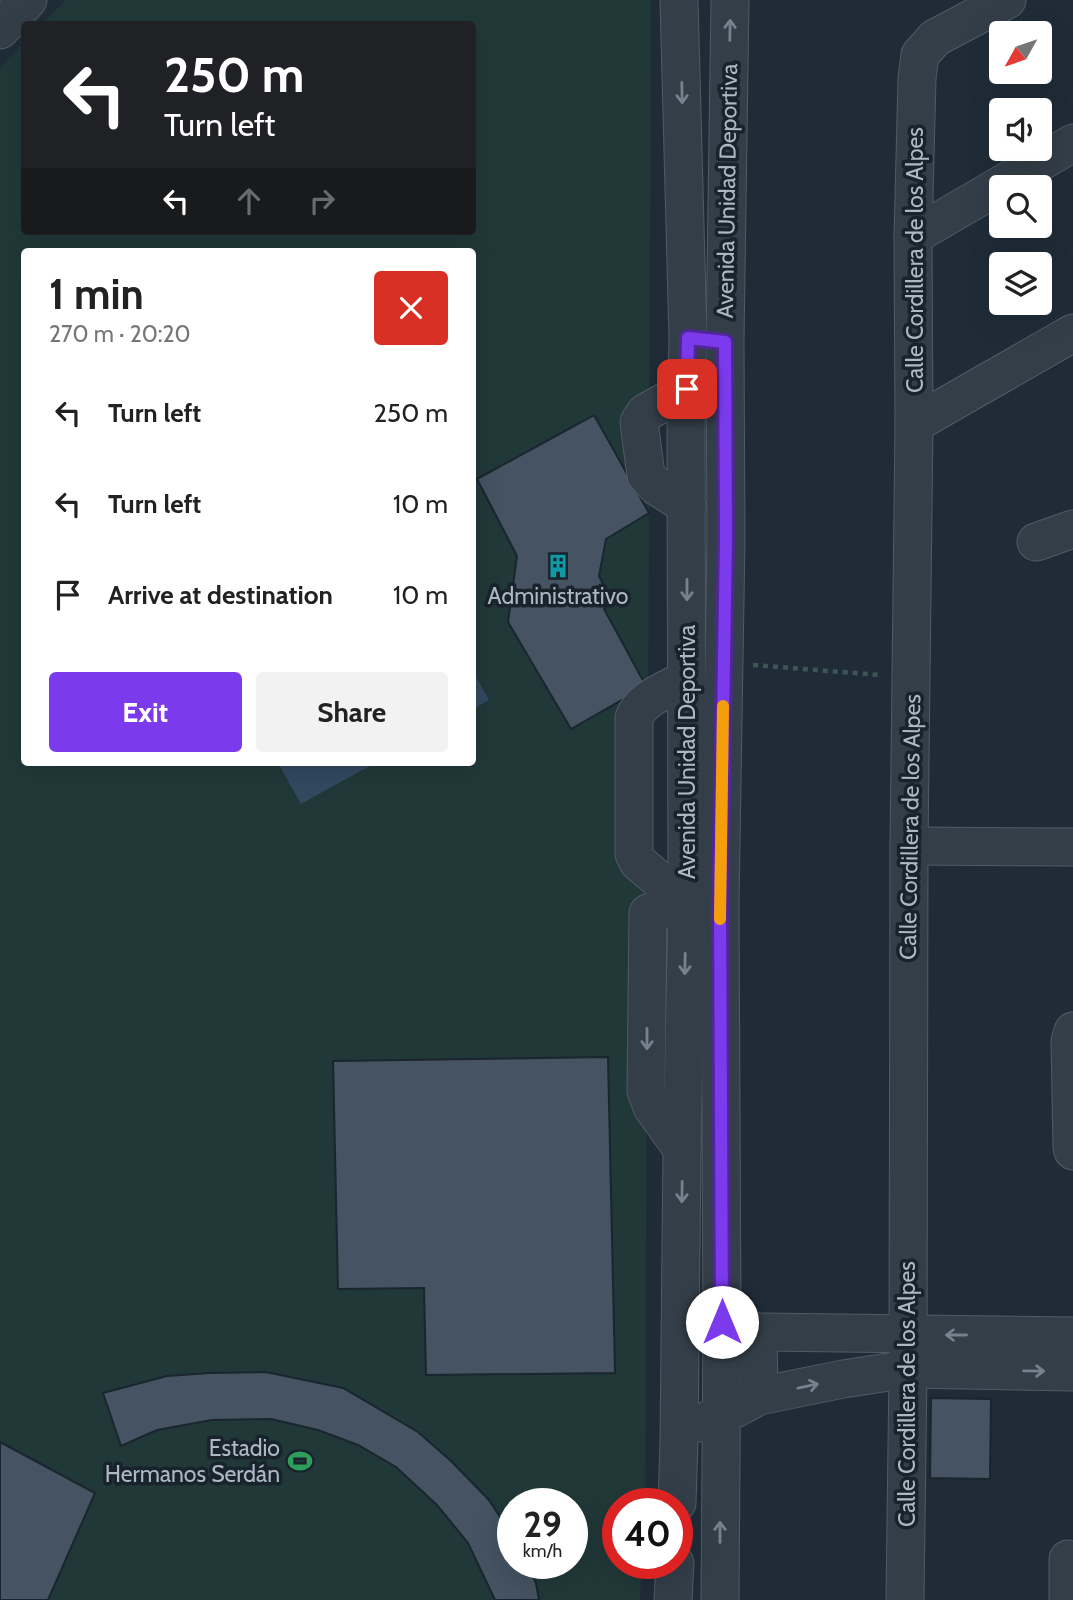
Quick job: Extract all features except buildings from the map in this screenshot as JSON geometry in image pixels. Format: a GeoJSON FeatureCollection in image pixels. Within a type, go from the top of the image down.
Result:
{"type":"FeatureCollection","features":[{"type":"Feature","properties":{"kind":"street"},"geometry":{"type":"LineString","coordinates":[[0,30],[28,0]]}},
{"type":"Feature","properties":{"kind":"street","name":"Avenida Unidad Deportiva"},"geometry":{"type":"LineString","coordinates":[[679,0],[688,338],[686,679],[703,904],[722,1322],[720,1600]]}},
{"type":"Feature","properties":{"kind":"street","name":"Avenida Unidad Deportiva"},"geometry":{"type":"LineString","coordinates":[[677,1488],[682,1149],[724,663],[730,0]]}},
{"type":"Feature","properties":{"kind":"street","name":"Calle Cordillera de los Alpes"},"geometry":{"type":"LineString","coordinates":[[905,1600],[914,424],[913,236],[917,78],[920,55],[935,38],[1007,0]]}},
{"type":"Feature","properties":{"kind":"street"},"geometry":{"type":"LineString","coordinates":[[913,236],[1073,143]]}},
{"type":"Feature","properties":{"kind":"street"},"geometry":{"type":"LineString","coordinates":[[914,424],[1073,333]]}},
{"type":"Feature","properties":{"kind":"street"},"geometry":{"type":"LineString","coordinates":[[688,338],[725,342]]}},
{"type":"Feature","properties":{"kind":"street"},"geometry":{"type":"LineString","coordinates":[[687,389],[645,413],[639,422],[646,475],[687,521],[726,538]]}},
{"type":"Feature","properties":{"kind":"street"},"geometry":{"type":"LineString","coordinates":[[686,430],[726,435]]}},
{"type":"Feature","properties":{"kind":"street"},"geometry":{"type":"LineString","coordinates":[[1036,542],[1073,528]]}},
{"type":"Feature","properties":{"kind":"street"},"geometry":{"type":"LineString","coordinates":[[686,679],[636,710],[634,854],[648,871],[703,904]]}},
{"type":"Feature","properties":{"kind":"street"},"geometry":{"type":"LineString","coordinates":[[909,846],[1073,847]]}},
{"type":"Feature","properties":{"kind":"street"},"geometry":{"type":"LineString","coordinates":[[1073,1031],[1070,1041],[1073,1151]]}},
{"type":"Feature","properties":{"kind":"street"},"geometry":{"type":"LineString","coordinates":[[680,1302],[694,1313],[758,1332],[1073,1371]]}},
{"type":"Feature","properties":{"kind":"street"},"geometry":{"type":"LineString","coordinates":[[758,1332],[759,1396]]}},
{"type":"Feature","properties":{"kind":"street"},"geometry":{"type":"LineString","coordinates":[[679,1441],[703,1422],[759,1396],[843,1379],[908,1352],[1073,1336]]}},
{"type":"Feature","properties":{"kind":"street"},"geometry":{"type":"LineString","coordinates":[[1068,1559],[1068,1600]]}},
{"type":"Feature","properties":{"kind":"street"},"geometry":{"type":"LineString","coordinates":[[673,1600],[674,1579]]}},
{"type":"Feature","properties":{"kind":"path"},"geometry":{"type":"LineString","coordinates":[[724,663],[911,678]]}},
{"type":"Feature","properties":{"kind":"green space"},"geometry":{"type":"Polygon","coordinates":[[[66,0],[651,0],[645,1483],[645,1488],[602,1488],[602,1579],[641,1579],[640,1600],[0,1600],[0,68],[21,45],[21,235],[476,235],[476,21],[45,21],[66,0]]]}},
{"type":"Feature","properties":{"kind":"water"},"geometry":{"type":"Polygon","coordinates":[[[476,677],[489,700],[476,707],[476,677]]]}},
{"type":"Feature","properties":{"kind":"water"},"geometry":{"type":"Polygon","coordinates":[[[280,766],[370,766],[301,804],[280,766]]]}},
{"type":"Feature","properties":{"kind":"slow traffic"},"geometry":{"type":"LineString","coordinates":[[720,919],[723,706]]}},
{"type":"Feature","properties":{"kind":"place","name":"Administrativo"},"geometry":{"type":"Point","coordinates":[558,566]}},
{"type":"Feature","properties":{"kind":"place","name":"Estadio Hermanos Serdán"},"geometry":{"type":"Point","coordinates":[300,1461]}},
{"type":"Feature","properties":{"kind":"route"},"geometry":{"type":"LineString","coordinates":[[687,389],[688,338],[725,342],[726,538],[720,904],[722,1322]]}}]}
